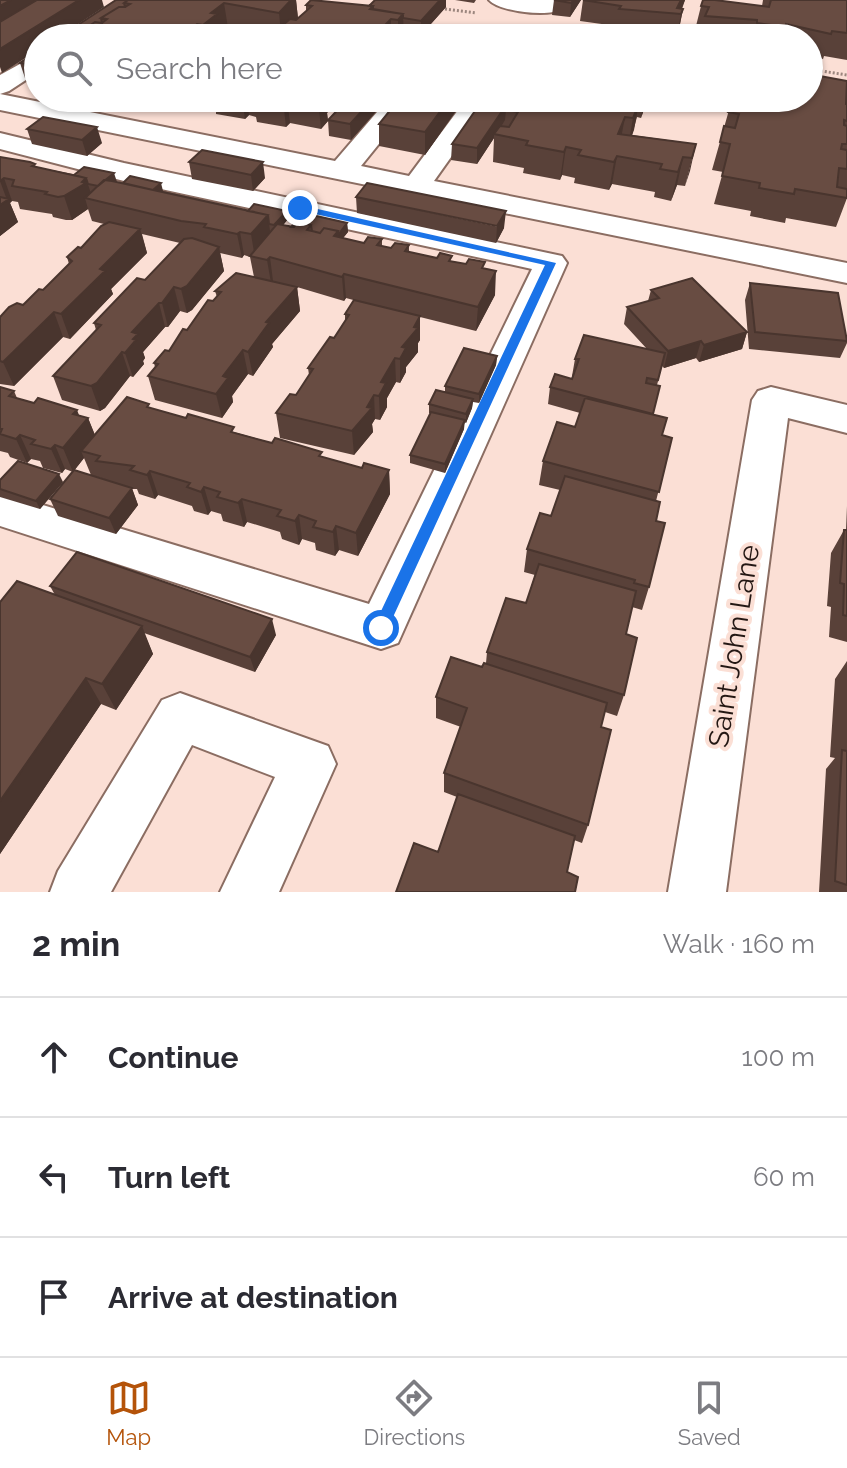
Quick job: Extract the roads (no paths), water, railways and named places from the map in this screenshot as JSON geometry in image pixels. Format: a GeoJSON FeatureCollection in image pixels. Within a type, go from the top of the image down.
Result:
{"type":"FeatureCollection","features":[{"type":"Feature","properties":{"kind":"street"},"geometry":{"type":"LineString","coordinates":[[500,0],[545,7],[550,0]]}},
{"type":"Feature","properties":{"kind":"street"},"geometry":{"type":"LineString","coordinates":[[0,86],[24,70]]}},
{"type":"Feature","properties":{"kind":"street"},"geometry":{"type":"LineString","coordinates":[[0,102],[24,107]]}},
{"type":"Feature","properties":{"kind":"street"},"geometry":{"type":"LineString","coordinates":[[50,112],[847,273]]}},
{"type":"Feature","properties":{"kind":"street"},"geometry":{"type":"LineString","coordinates":[[342,171],[391,112]]}},
{"type":"Feature","properties":{"kind":"street"},"geometry":{"type":"LineString","coordinates":[[416,186],[470,112]]}},
{"type":"Feature","properties":{"kind":"street"},"geometry":{"type":"LineString","coordinates":[[0,141],[124,172],[551,263],[381,628],[0,509]]}},
{"type":"Feature","properties":{"kind":"street","name":"Saint John Lane"},"geometry":{"type":"LineString","coordinates":[[697,892],[771,400],[847,419]]}},
{"type":"Feature","properties":{"kind":"street"},"geometry":{"type":"LineString","coordinates":[[79,892],[180,717],[309,764],[249,892]]}}]}
